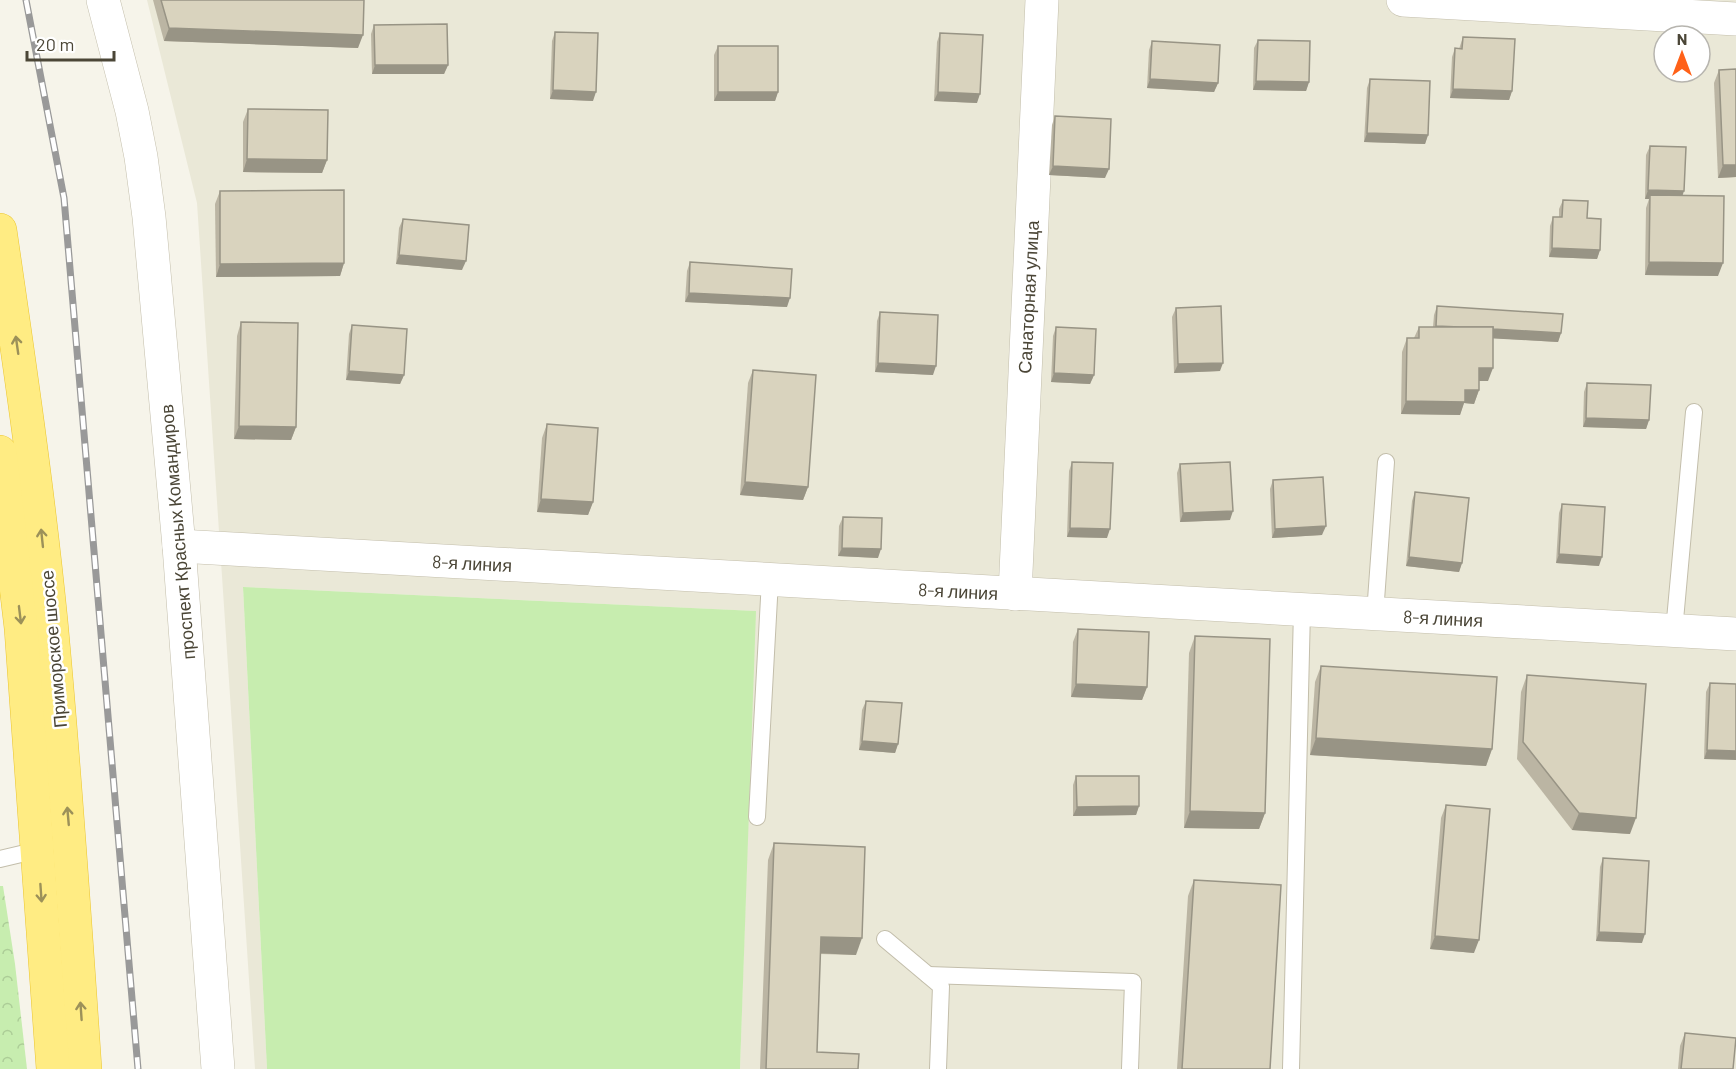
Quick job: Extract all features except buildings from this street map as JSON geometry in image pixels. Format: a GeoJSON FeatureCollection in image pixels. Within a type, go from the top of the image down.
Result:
{"type":"FeatureCollection","features":[{"type":"Feature","properties":{"kind":"highway","name":"Приморское шоссе"},"geometry":{"type":"LineString","coordinates":[[0,230],[35,474],[51,621],[85,1069]]}},
{"type":"Feature","properties":{"kind":"highway","name":"Приморское шоссе"},"geometry":{"type":"LineString","coordinates":[[0,452],[21,628],[53,1069]]}},
{"type":"Feature","properties":{"kind":"street","name":"проспект Красных Командиров"},"geometry":{"type":"LineString","coordinates":[[103,0],[132,111],[149,216],[179,546],[218,1069]]}},
{"type":"Feature","properties":{"kind":"street","name":"Санаторная улица"},"geometry":{"type":"LineString","coordinates":[[1015,594],[1042,0]]}},
{"type":"Feature","properties":{"kind":"street"},"geometry":{"type":"LineString","coordinates":[[1403,0],[1736,19]]}},
{"type":"Feature","properties":{"kind":"street","name":"8-я линия"},"geometry":{"type":"LineString","coordinates":[[179,546],[1736,634]]}},
{"type":"Feature","properties":{"kind":"lane"},"geometry":{"type":"LineString","coordinates":[[1674,631],[1694,412]]}},
{"type":"Feature","properties":{"kind":"lane"},"geometry":{"type":"LineString","coordinates":[[1375,614],[1386,462]]}},
{"type":"Feature","properties":{"kind":"lane"},"geometry":{"type":"LineString","coordinates":[[757,817],[770,580]]}},
{"type":"Feature","properties":{"kind":"lane"},"geometry":{"type":"LineString","coordinates":[[1291,1069],[1302,610]]}},
{"type":"Feature","properties":{"kind":"lane"},"geometry":{"type":"LineString","coordinates":[[0,859],[38,850]]}},
{"type":"Feature","properties":{"kind":"lane"},"geometry":{"type":"LineString","coordinates":[[885,939],[941,986],[939,1069]]}},
{"type":"Feature","properties":{"kind":"lane"},"geometry":{"type":"LineString","coordinates":[[928,975],[1133,982],[1130,1069]]}},
{"type":"Feature","properties":{"kind":"shaded area"},"geometry":{"type":"Polygon","coordinates":[[[147,0],[1736,0],[1736,1069],[740,1069],[755,611],[243,587],[267,1069],[255,1069],[197,203],[147,0]]]}},
{"type":"Feature","properties":{"kind":"green space"},"geometry":{"type":"Polygon","coordinates":[[[243,587],[756,611],[740,1069],[267,1069],[243,587]]]}},
{"type":"Feature","properties":{"kind":"green space"},"geometry":{"type":"Polygon","coordinates":[[[0,886],[3,886],[15,964],[27,1069],[0,1069],[0,886]]]}},
{"type":"Feature","properties":{"kind":"railway"},"geometry":{"type":"LineString","coordinates":[[26,0],[64,198],[138,1069]]}}]}
